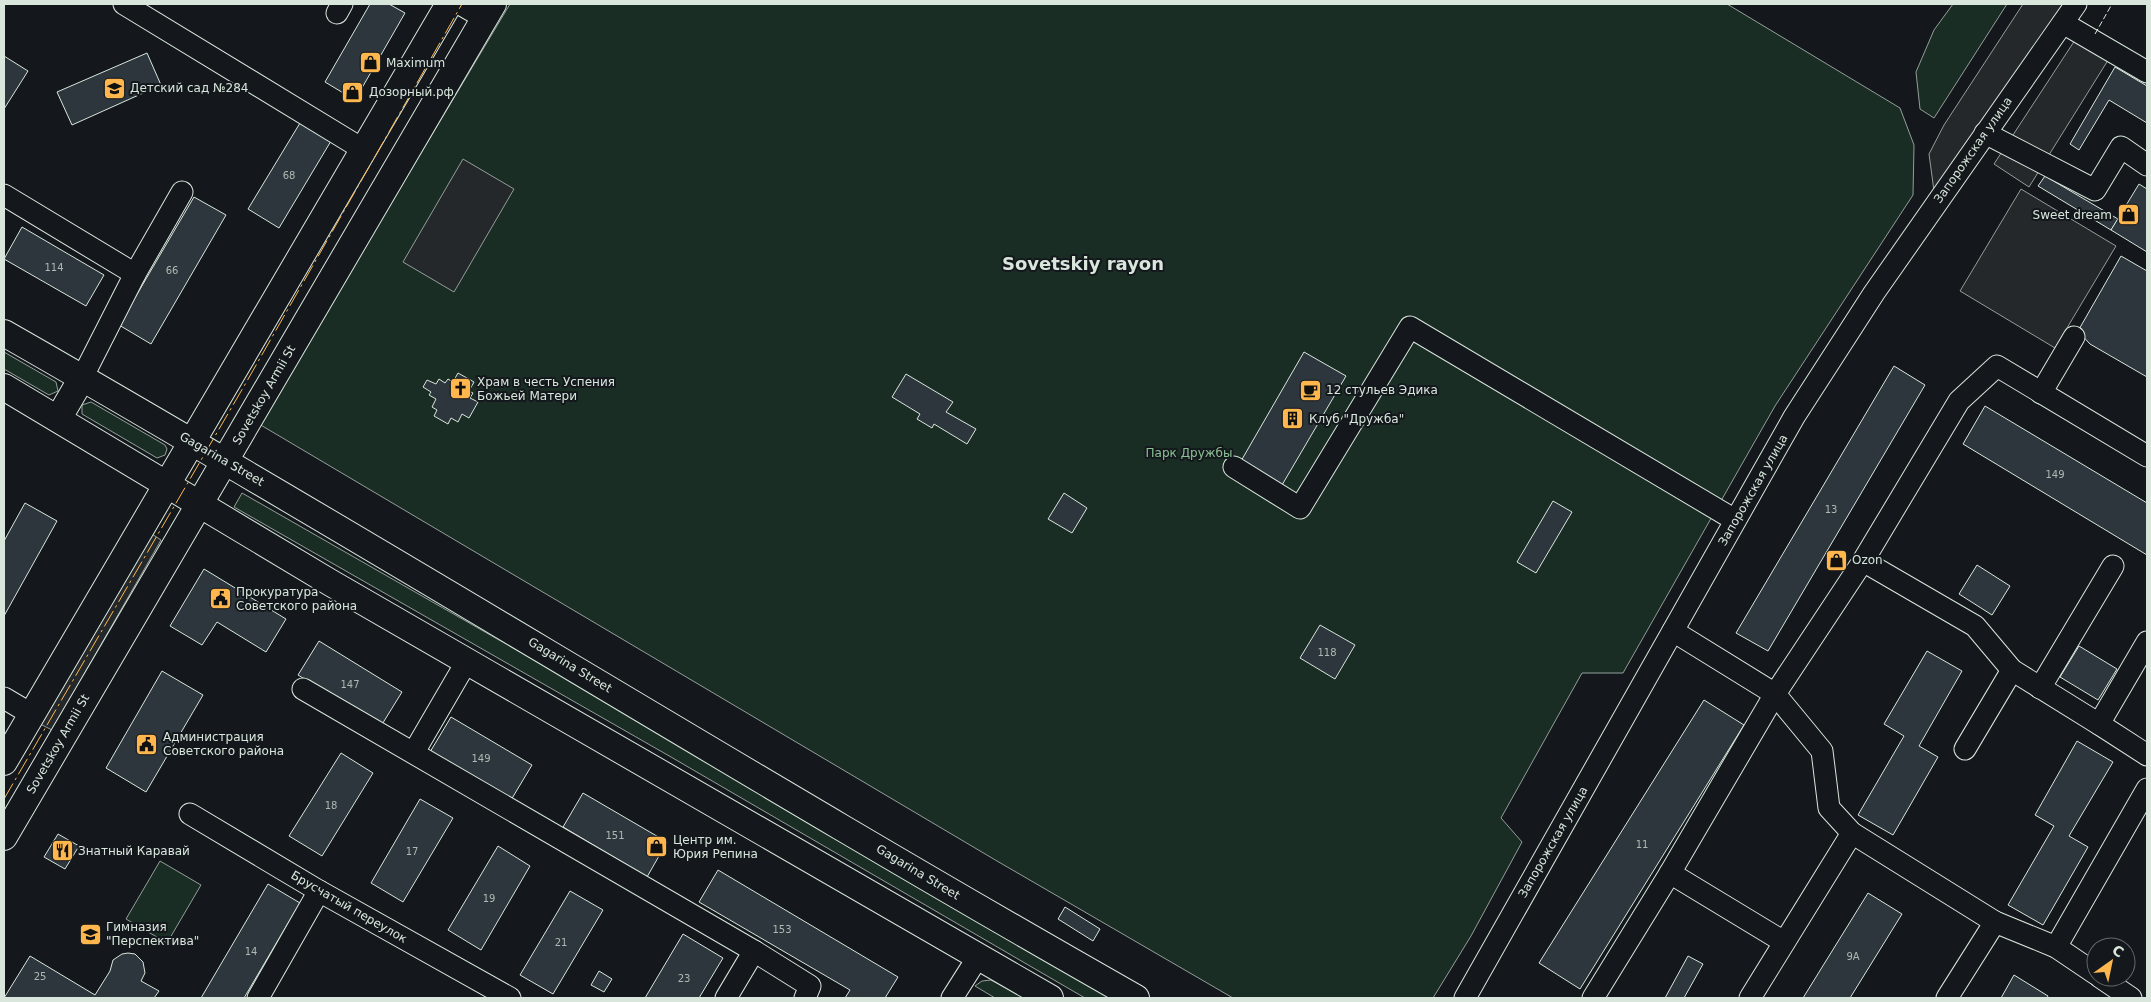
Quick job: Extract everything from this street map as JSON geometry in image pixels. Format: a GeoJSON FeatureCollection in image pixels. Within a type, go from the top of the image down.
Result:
{"type":"FeatureCollection","features":[{"type":"Feature","properties":{"kind":"main road"},"geometry":{"type":"LineString","coordinates":[[4,762],[450,4]]}},
{"type":"Feature","properties":{"kind":"main road","name":"Sovetskoy Armii St"},"geometry":{"type":"LineString","coordinates":[[4,837],[488,11]]}},
{"type":"Feature","properties":{"kind":"main road","name":"Gagarina Street"},"geometry":{"type":"LineString","coordinates":[[4,333],[226,461],[1006,924],[1136,998]]}},
{"type":"Feature","properties":{"kind":"main road"},"geometry":{"type":"LineString","coordinates":[[58,419],[82,378]]}},
{"type":"Feature","properties":{"kind":"main road"},"geometry":{"type":"LineString","coordinates":[[4,387],[166,485],[467,661],[1050,998]]}},
{"type":"Feature","properties":{"kind":"street"},"geometry":{"type":"LineString","coordinates":[[124,4],[364,150]]}},
{"type":"Feature","properties":{"kind":"street"},"geometry":{"type":"LineString","coordinates":[[460,4],[488,11]]}},
{"type":"Feature","properties":{"kind":"street","name":"Запорожская улица"},"geometry":{"type":"LineString","coordinates":[[1470,996],[1794,417],[1854,323],[2076,4]]}},
{"type":"Feature","properties":{"kind":"street"},"geometry":{"type":"LineString","coordinates":[[2063,23],[2147,72]]}},
{"type":"Feature","properties":{"kind":"street"},"geometry":{"type":"LineString","coordinates":[[1985,133],[2095,190],[2121,147],[2147,165]]}},
{"type":"Feature","properties":{"kind":"street"},"geometry":{"type":"LineString","coordinates":[[82,378],[135,274],[182,192]]}},
{"type":"Feature","properties":{"kind":"street"},"geometry":{"type":"LineString","coordinates":[[4,195],[135,274]]}},
{"type":"Feature","properties":{"kind":"street"},"geometry":{"type":"LineString","coordinates":[[1234,467],[1300,508],[1410,327],[1735,520]]}},
{"type":"Feature","properties":{"kind":"street"},"geometry":{"type":"LineString","coordinates":[[2041,393],[2074,337]]}},
{"type":"Feature","properties":{"kind":"street"},"geometry":{"type":"LineString","coordinates":[[1593,998],[1670,873],[1775,694],[1863,561],[1959,402],[1997,366],[2147,456]]}},
{"type":"Feature","properties":{"kind":"street"},"geometry":{"type":"LineString","coordinates":[[1863,561],[1975,626],[2012,670],[2147,755]]}},
{"type":"Feature","properties":{"kind":"street"},"geometry":{"type":"LineString","coordinates":[[2040,688],[2113,566]]}},
{"type":"Feature","properties":{"kind":"street"},"geometry":{"type":"LineString","coordinates":[[1673,632],[1775,694],[1822,751],[1829,808],[1852,833],[1995,922],[2056,947],[2086,967]]}},
{"type":"Feature","properties":{"kind":"street"},"geometry":{"type":"LineString","coordinates":[[2100,724],[2147,642]]}},
{"type":"Feature","properties":{"kind":"street"},"geometry":{"type":"LineString","coordinates":[[414,752],[467,661]]}},
{"type":"Feature","properties":{"kind":"street"},"geometry":{"type":"LineString","coordinates":[[1965,749],[2012,670]]}},
{"type":"Feature","properties":{"kind":"street"},"geometry":{"type":"LineString","coordinates":[[303,689],[754,951],[810,986],[805,998]]}},
{"type":"Feature","properties":{"kind":"street"},"geometry":{"type":"LineString","coordinates":[[4,698],[31,714]]}},
{"type":"Feature","properties":{"kind":"street"},"geometry":{"type":"LineString","coordinates":[[2056,947],[2147,789]]}},
{"type":"Feature","properties":{"kind":"street","name":"Брусчатый переулок"},"geometry":{"type":"LineString","coordinates":[[190,814],[319,890],[510,998]]}},
{"type":"Feature","properties":{"kind":"street"},"geometry":{"type":"LineString","coordinates":[[1750,998],[1852,833]]}},
{"type":"Feature","properties":{"kind":"street"},"geometry":{"type":"LineString","coordinates":[[1670,873],[1784,942]]}},
{"type":"Feature","properties":{"kind":"street"},"geometry":{"type":"LineString","coordinates":[[258,998],[319,890]]}},
{"type":"Feature","properties":{"kind":"street"},"geometry":{"type":"LineString","coordinates":[[1947,998],[1995,922]]}},
{"type":"Feature","properties":{"kind":"street"},"geometry":{"type":"LineString","coordinates":[[726,998],[754,951]]}},
{"type":"Feature","properties":{"kind":"street"},"geometry":{"type":"LineString","coordinates":[[952,998],[978,957]]}},
{"type":"Feature","properties":{"kind":"street"},"geometry":{"type":"LineString","coordinates":[[2115,987],[2131,998]]}},
{"type":"Feature","properties":{"kind":"green space","name":"Парк Дружбы"},"geometry":{"type":"Polygon","coordinates":[[[510,4],[1727,4],[1900,108],[1914,145],[1913,195],[1775,406],[1623,673],[1582,673],[1501,818],[1522,842],[1471,936],[1433,998],[1233,998],[997,861],[259,424],[510,4]]]}},
{"type":"Feature","properties":{"kind":"green space"},"geometry":{"type":"Polygon","coordinates":[[[1953,4],[2007,4],[1934,118],[1920,109],[1916,72],[1934,30],[1953,4]]]}},
{"type":"Feature","properties":{"kind":"green space"},"geometry":{"type":"Polygon","coordinates":[[[4,352],[56,382],[58,391],[49,395],[4,369],[4,352]]]}},
{"type":"Feature","properties":{"kind":"green space"},"geometry":{"type":"Polygon","coordinates":[[[91,402],[165,445],[167,449],[165,455],[157,458],[82,414],[82,405],[91,402]]]}},
{"type":"Feature","properties":{"kind":"green space"},"geometry":{"type":"Polygon","coordinates":[[[242,493],[679,743],[1116,998],[1085,998],[671,757],[234,507],[242,493]]]}},
{"type":"Feature","properties":{"kind":"green space"},"geometry":{"type":"Polygon","coordinates":[[[160,861],[201,885],[167,943],[126,919],[160,861]]]}},
{"type":"Feature","properties":{"kind":"green space"},"geometry":{"type":"Polygon","coordinates":[[[991,980],[1024,998],[995,998],[975,986],[982,981],[991,980]]]}},
{"type":"Feature","properties":{"kind":"shaded area"},"geometry":{"type":"Polygon","coordinates":[[[2023,4],[2063,4],[1934,191],[1929,154],[1944,125],[2023,4]]]}},
{"type":"Feature","properties":{"kind":"shaded area"},"geometry":{"type":"Polygon","coordinates":[[[2077,37],[2110,57],[2029,187],[1994,164],[2077,37]]]}},
{"type":"Feature","properties":{"kind":"shaded area"},"geometry":{"type":"Polygon","coordinates":[[[463,159],[514,189],[454,292],[403,262],[463,159]]]}},
{"type":"Feature","properties":{"kind":"shaded area"},"geometry":{"type":"Polygon","coordinates":[[[2021,189],[2116,246],[2055,348],[1960,291],[2021,189]]]}},
{"type":"Feature","properties":{"kind":"shaded area"},"geometry":{"type":"Polygon","coordinates":[[[149,532],[161,540],[52,730],[38,723],[149,532]]]}},
{"type":"Feature","properties":{"kind":"building"},"geometry":{"type":"Polygon","coordinates":[[[370,4],[389,4],[405,13],[355,100],[325,82],[370,4]]]}},
{"type":"Feature","properties":{"kind":"building"},"geometry":{"type":"Polygon","coordinates":[[[147,53],[161,85],[72,125],[57,92],[147,53]]]}},
{"type":"Feature","properties":{"kind":"building"},"geometry":{"type":"Polygon","coordinates":[[[4,56],[28,71],[4,109],[4,56]]]}},
{"type":"Feature","properties":{"kind":"building"},"geometry":{"type":"Polygon","coordinates":[[[2115,67],[2147,86],[2147,123],[2109,100],[2079,150],[2070,144],[2115,67]]]}},
{"type":"Feature","properties":{"kind":"building"},"geometry":{"type":"Polygon","coordinates":[[[300,123],[331,141],[279,228],[248,209],[300,123]]]}},
{"type":"Feature","properties":{"kind":"building"},"geometry":{"type":"Polygon","coordinates":[[[2045,176],[2118,219],[2111,230],[2038,186],[2045,176]]]}},
{"type":"Feature","properties":{"kind":"building"},"geometry":{"type":"Polygon","coordinates":[[[2139,184],[2147,189],[2147,252],[2111,230],[2139,184]]]}},
{"type":"Feature","properties":{"kind":"building"},"geometry":{"type":"Polygon","coordinates":[[[194,197],[226,215],[151,344],[119,325],[194,197]]]}},
{"type":"Feature","properties":{"kind":"building"},"geometry":{"type":"Polygon","coordinates":[[[22,227],[104,275],[86,306],[4,259],[22,227]]]}},
{"type":"Feature","properties":{"kind":"building"},"geometry":{"type":"Polygon","coordinates":[[[2121,256],[2147,271],[2147,377],[2090,344],[2078,331],[2121,256]]]}},
{"type":"Feature","properties":{"kind":"building","name":"Клуб \"Дружба\""},"geometry":{"type":"Polygon","coordinates":[[[1304,352],[1346,376],[1282,485],[1241,461],[1304,352]]]}},
{"type":"Feature","properties":{"kind":"building"},"geometry":{"type":"Polygon","coordinates":[[[1894,366],[1925,385],[1768,651],[1736,633],[1894,366]]]}},
{"type":"Feature","properties":{"kind":"building"},"geometry":{"type":"Polygon","coordinates":[[[458,373],[474,382],[469,391],[473,393],[470,398],[478,402],[469,418],[462,414],[458,422],[451,418],[448,424],[434,416],[437,410],[432,407],[436,399],[429,395],[431,392],[423,387],[427,380],[436,384],[439,379],[445,383],[448,379],[453,382],[458,373]]]}},
{"type":"Feature","properties":{"kind":"building"},"geometry":{"type":"Polygon","coordinates":[[[906,374],[953,402],[946,412],[976,429],[967,444],[934,424],[932,428],[917,419],[920,414],[892,397],[906,374]]]}},
{"type":"Feature","properties":{"kind":"building"},"geometry":{"type":"Polygon","coordinates":[[[1985,406],[2147,503],[2147,555],[1963,444],[1985,406]]]}},
{"type":"Feature","properties":{"kind":"building"},"geometry":{"type":"Polygon","coordinates":[[[1064,493],[1087,508],[1072,533],[1048,519],[1064,493]]]}},
{"type":"Feature","properties":{"kind":"building"},"geometry":{"type":"Polygon","coordinates":[[[1553,501],[1572,512],[1536,573],[1517,562],[1553,501]]]}},
{"type":"Feature","properties":{"kind":"building"},"geometry":{"type":"Polygon","coordinates":[[[25,503],[57,521],[4,616],[4,541],[25,503]]]}},
{"type":"Feature","properties":{"kind":"building"},"geometry":{"type":"Polygon","coordinates":[[[1977,565],[2010,586],[1992,615],[1959,594],[1977,565]]]}},
{"type":"Feature","properties":{"kind":"building","name":"Прокуратура Советского района"},"geometry":{"type":"Polygon","coordinates":[[[204,569],[286,619],[266,652],[217,622],[202,645],[170,626],[204,569]]]}},
{"type":"Feature","properties":{"kind":"building"},"geometry":{"type":"Polygon","coordinates":[[[1320,625],[1355,645],[1335,679],[1300,658],[1320,625]]]}},
{"type":"Feature","properties":{"kind":"building"},"geometry":{"type":"Polygon","coordinates":[[[319,641],[402,692],[381,726],[298,675],[319,641]]]}},
{"type":"Feature","properties":{"kind":"building"},"geometry":{"type":"Polygon","coordinates":[[[2079,646],[2117,669],[2098,700],[2060,677],[2079,646]]]}},
{"type":"Feature","properties":{"kind":"building"},"geometry":{"type":"Polygon","coordinates":[[[1927,651],[1962,671],[1919,746],[1938,757],[1893,835],[1858,815],[1904,736],[1884,724],[1927,651]]]}},
{"type":"Feature","properties":{"kind":"building","name":"Администрация Советского района"},"geometry":{"type":"Polygon","coordinates":[[[162,671],[203,695],[146,792],[106,768],[162,671]]]}},
{"type":"Feature","properties":{"kind":"building"},"geometry":{"type":"Polygon","coordinates":[[[1704,700],[1744,725],[1580,989],[1539,963],[1704,700]]]}},
{"type":"Feature","properties":{"kind":"building"},"geometry":{"type":"Polygon","coordinates":[[[451,717],[532,765],[511,800],[430,752],[451,717]]]}},
{"type":"Feature","properties":{"kind":"building"},"geometry":{"type":"Polygon","coordinates":[[[2077,741],[2113,762],[2069,836],[2088,847],[2043,925],[2008,905],[2054,826],[2035,815],[2077,741]]]}},
{"type":"Feature","properties":{"kind":"building"},"geometry":{"type":"Polygon","coordinates":[[[341,753],[373,773],[322,856],[289,836],[341,753]]]}},
{"type":"Feature","properties":{"kind":"building"},"geometry":{"type":"Polygon","coordinates":[[[583,793],[667,842],[647,877],[563,827],[583,793]]]}},
{"type":"Feature","properties":{"kind":"building"},"geometry":{"type":"Polygon","coordinates":[[[420,799],[453,818],[403,902],[371,883],[420,799]]]}},
{"type":"Feature","properties":{"kind":"building","name":"Знатный Каравай"},"geometry":{"type":"Polygon","coordinates":[[[58,834],[79,846],[65,869],[44,857],[58,834]]]}},
{"type":"Feature","properties":{"kind":"building"},"geometry":{"type":"Polygon","coordinates":[[[498,846],[530,866],[481,950],[448,930],[498,846]]]}},
{"type":"Feature","properties":{"kind":"building"},"geometry":{"type":"Polygon","coordinates":[[[718,870],[898,977],[885,998],[845,998],[850,990],[699,902],[718,870]]]}},
{"type":"Feature","properties":{"kind":"building"},"geometry":{"type":"Polygon","coordinates":[[[268,884],[300,903],[244,998],[201,998],[268,884]]]}},
{"type":"Feature","properties":{"kind":"building"},"geometry":{"type":"Polygon","coordinates":[[[570,891],[603,910],[553,994],[520,975],[570,891]]]}},
{"type":"Feature","properties":{"kind":"building"},"geometry":{"type":"Polygon","coordinates":[[[1868,893],[1902,914],[1850,998],[1803,998],[1868,893]]]}},
{"type":"Feature","properties":{"kind":"building"},"geometry":{"type":"Polygon","coordinates":[[[1065,907],[1100,929],[1093,941],[1058,919],[1065,907]]]}},
{"type":"Feature","properties":{"kind":"building"},"geometry":{"type":"Polygon","coordinates":[[[683,934],[723,958],[699,998],[645,998],[683,934]]]}},
{"type":"Feature","properties":{"kind":"building"},"geometry":{"type":"Polygon","coordinates":[[[122,954],[135,954],[143,962],[145,973],[141,981],[159,991],[154,998],[4,998],[30,956],[95,995],[110,971],[113,960],[122,954]]]}},
{"type":"Feature","properties":{"kind":"building"},"geometry":{"type":"Polygon","coordinates":[[[1688,956],[1703,964],[1684,998],[1665,998],[1688,956]]]}},
{"type":"Feature","properties":{"kind":"building"},"geometry":{"type":"Polygon","coordinates":[[[599,971],[612,979],[604,992],[591,985],[599,971]]]}},
{"type":"Feature","properties":{"kind":"building"},"geometry":{"type":"Polygon","coordinates":[[[2014,975],[2048,996],[2047,998],[2001,998],[2014,975]]]}},
{"type":"Feature","properties":{"kind":"fence"},"geometry":{"type":"LineString","coordinates":[[2095,34],[2112,4]]}},
{"type":"Feature","properties":{"kind":"power"},"geometry":{"type":"LineString","coordinates":[[4,799],[247,381],[462,4]]}},
{"type":"Feature","properties":{"kind":"place","name":"Maximum"},"geometry":{"type":"Point","coordinates":[370,63]}},
{"type":"Feature","properties":{"kind":"place","name":"Детский сад №284"},"geometry":{"type":"Point","coordinates":[114,88]}},
{"type":"Feature","properties":{"kind":"place","name":"Дозорный.рф"},"geometry":{"type":"Point","coordinates":[353,92]}},
{"type":"Feature","properties":{"kind":"place","name":"Sweet dream"},"geometry":{"type":"Point","coordinates":[2128,215]}},
{"type":"Feature","properties":{"kind":"place","name":"Храм в честь Успения Божьей Матери"},"geometry":{"type":"Point","coordinates":[461,389]}},
{"type":"Feature","properties":{"kind":"place","name":"12 стульев Эдика"},"geometry":{"type":"Point","coordinates":[1310,390]}},
{"type":"Feature","properties":{"kind":"place","name":"Клуб \"Дружба\""},"geometry":{"type":"Point","coordinates":[1293,419]}},
{"type":"Feature","properties":{"kind":"place","name":"Ozon"},"geometry":{"type":"Point","coordinates":[1836,560]}},
{"type":"Feature","properties":{"kind":"place","name":"Прокуратура Советского района"},"geometry":{"type":"Point","coordinates":[220,599]}},
{"type":"Feature","properties":{"kind":"place","name":"Администрация Советского района"},"geometry":{"type":"Point","coordinates":[147,744]}},
{"type":"Feature","properties":{"kind":"place","name":"Центр им. Юрия Репина"},"geometry":{"type":"Point","coordinates":[657,847]}},
{"type":"Feature","properties":{"kind":"place","name":"Знатный Каравай"},"geometry":{"type":"Point","coordinates":[62,851]}},
{"type":"Feature","properties":{"kind":"place","name":"Гимназия \"Перспектива\""},"geometry":{"type":"Point","coordinates":[90,934]}},
{"type":"Feature","properties":{"kind":"district","name":"Sovetskiy rayon"},"geometry":{"type":"Point","coordinates":[1083,264]}}]}
